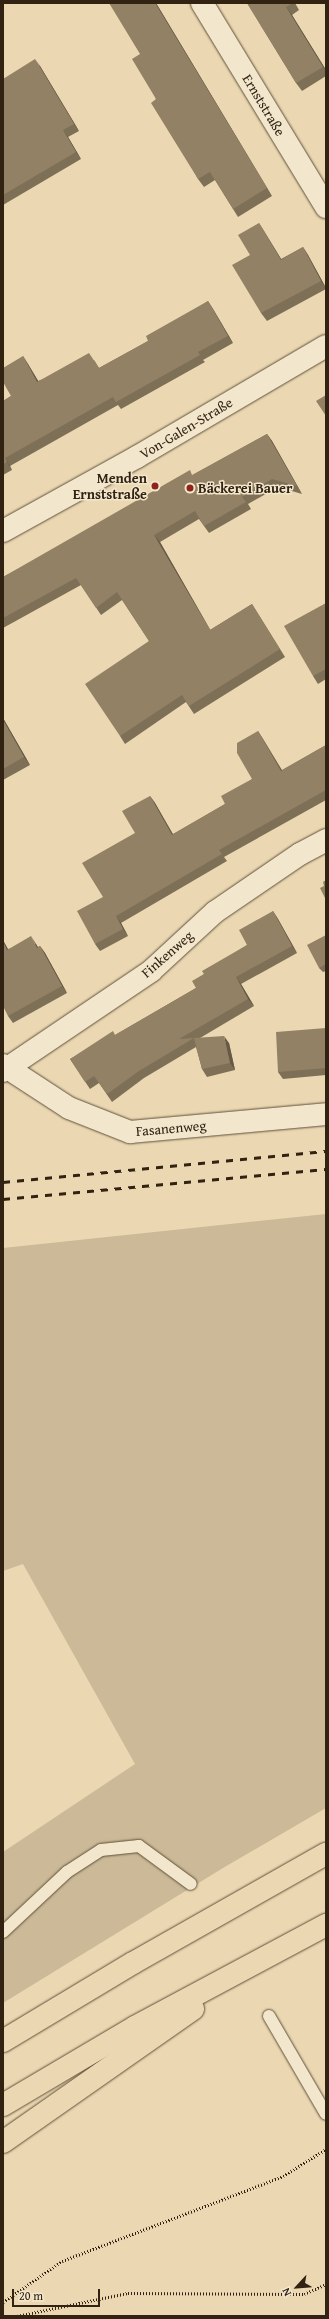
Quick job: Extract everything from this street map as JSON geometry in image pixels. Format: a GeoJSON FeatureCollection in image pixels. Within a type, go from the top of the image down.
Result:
{"type":"FeatureCollection","features":[{"type":"Feature","properties":{"kind":"highway"},"geometry":{"type":"LineString","coordinates":[[3,2041],[133,1963],[326,1854]]}},
{"type":"Feature","properties":{"kind":"highway"},"geometry":{"type":"LineString","coordinates":[[3,2105],[135,2027],[326,1925]]}},
{"type":"Feature","properties":{"kind":"highway"},"geometry":{"type":"LineString","coordinates":[[3,2142],[257,1963]]}},
{"type":"Feature","properties":{"kind":"street","name":"Ernststraße"},"geometry":{"type":"LineString","coordinates":[[202,3],[326,206]]}},
{"type":"Feature","properties":{"kind":"street","name":"Von-Galen-Straße"},"geometry":{"type":"LineString","coordinates":[[3,531],[137,457],[326,346]]}},
{"type":"Feature","properties":{"kind":"street","name":"Finkenweg"},"geometry":{"type":"LineString","coordinates":[[4,1068],[151,971],[215,912],[300,854],[326,840]]}},
{"type":"Feature","properties":{"kind":"street","name":"Fasanenweg"},"geometry":{"type":"LineString","coordinates":[[4,1068],[68,1108],[130,1132],[326,1114]]}},
{"type":"Feature","properties":{"kind":"lane"},"geometry":{"type":"LineString","coordinates":[[3,1932],[67,1872],[101,1850],[139,1846],[191,1884]]}},
{"type":"Feature","properties":{"kind":"lane"},"geometry":{"type":"LineString","coordinates":[[269,2016],[326,2114]]}},
{"type":"Feature","properties":{"kind":"path"},"geometry":{"type":"LineString","coordinates":[[3,2302],[62,2261],[283,2176],[326,2149]]}},
{"type":"Feature","properties":{"kind":"path"},"geometry":{"type":"LineString","coordinates":[[17,2316],[128,2293],[304,2294],[326,2284]]}},
{"type":"Feature","properties":{"kind":"shaded area"},"geometry":{"type":"Polygon","coordinates":[[[326,1214],[326,1808],[223,1868],[3,2003],[3,1852],[135,1764],[23,1564],[3,1571],[3,1248],[326,1214]]]}},
{"type":"Feature","properties":{"kind":"building"},"geometry":{"type":"Polygon","coordinates":[[[109,3],[155,3],[267,188],[233,209],[210,172],[198,179],[151,103],[156,99],[132,59],[140,54],[109,3]]]}},
{"type":"Feature","properties":{"kind":"building"},"geometry":{"type":"Polygon","coordinates":[[[247,3],[293,3],[286,7],[323,67],[296,83],[247,3]]]}},
{"type":"Feature","properties":{"kind":"building"},"geometry":{"type":"Polygon","coordinates":[[[35,59],[74,124],[63,130],[76,152],[3,195],[3,79],[35,59]]]}},
{"type":"Feature","properties":{"kind":"building"},"geometry":{"type":"Polygon","coordinates":[[[259,223],[281,260],[303,247],[321,281],[261,313],[232,265],[250,255],[238,235],[259,223]]]}},
{"type":"Feature","properties":{"kind":"building"},"geometry":{"type":"Polygon","coordinates":[[[208,301],[228,336],[198,352],[200,355],[116,402],[113,397],[5,458],[7,462],[3,464],[3,401],[11,396],[3,382],[3,368],[23,356],[37,382],[89,353],[99,368],[148,341],[146,336],[208,301]]]}},
{"type":"Feature","properties":{"kind":"building"},"geometry":{"type":"Polygon","coordinates":[[[326,395],[326,416],[316,401],[326,395]]]}},
{"type":"Feature","properties":{"kind":"building"},"geometry":{"type":"Polygon","coordinates":[[[267,434],[297,486],[272,479],[242,497],[246,502],[204,526],[195,511],[154,535],[210,630],[252,604],[280,649],[189,706],[182,695],[120,736],[85,684],[149,641],[117,592],[96,608],[76,578],[3,618],[3,577],[190,470],[192,475],[267,434]]]}},
{"type":"Feature","properties":{"kind":"building"},"geometry":{"type":"Polygon","coordinates":[[[326,603],[326,669],[313,676],[284,626],[326,603]]]}},
{"type":"Feature","properties":{"kind":"building"},"geometry":{"type":"Polygon","coordinates":[[[3,720],[24,757],[3,769],[3,720]]]}},
{"type":"Feature","properties":{"kind":"building"},"geometry":{"type":"Polygon","coordinates":[[[258,731],[281,771],[326,745],[326,790],[219,850],[222,854],[116,916],[123,929],[95,944],[77,911],[103,897],[82,863],[135,833],[122,811],[150,796],[172,835],[225,804],[221,796],[252,779],[237,753],[237,743],[258,731]]]}},
{"type":"Feature","properties":{"kind":"building"},"geometry":{"type":"Polygon","coordinates":[[[326,880],[326,900],[320,888],[324,886],[323,882],[326,880]]]}},
{"type":"Feature","properties":{"kind":"building"},"geometry":{"type":"Polygon","coordinates":[[[273,911],[292,946],[236,977],[248,999],[179,1039],[194,1038],[139,1071],[107,1094],[94,1076],[85,1082],[70,1059],[113,1031],[115,1035],[196,988],[192,981],[204,974],[202,971],[247,945],[239,930],[273,911]]]}},
{"type":"Feature","properties":{"kind":"building"},"geometry":{"type":"Polygon","coordinates":[[[326,935],[326,964],[319,968],[307,945],[326,935]]]}},
{"type":"Feature","properties":{"kind":"building"},"geometry":{"type":"Polygon","coordinates":[[[31,936],[37,948],[40,946],[62,986],[8,1016],[3,1006],[3,942],[7,950],[31,936]]]}},
{"type":"Feature","properties":{"kind":"building"},"geometry":{"type":"Polygon","coordinates":[[[326,1028],[326,1068],[278,1072],[276,1032],[326,1028]]]}},
{"type":"Feature","properties":{"kind":"building"},"geometry":{"type":"Polygon","coordinates":[[[224,1036],[230,1063],[202,1069],[194,1038],[224,1036]]]}},
{"type":"Feature","properties":{"kind":"railway"},"geometry":{"type":"LineString","coordinates":[[3,1182],[326,1151]]}},
{"type":"Feature","properties":{"kind":"railway"},"geometry":{"type":"LineString","coordinates":[[3,1199],[326,1169]]}},
{"type":"Feature","properties":{"kind":"place","name":"Menden Ernststraße"},"geometry":{"type":"Point","coordinates":[155,486]}},
{"type":"Feature","properties":{"kind":"place","name":"Bäckerei Bauer"},"geometry":{"type":"Point","coordinates":[190,488]}}]}
